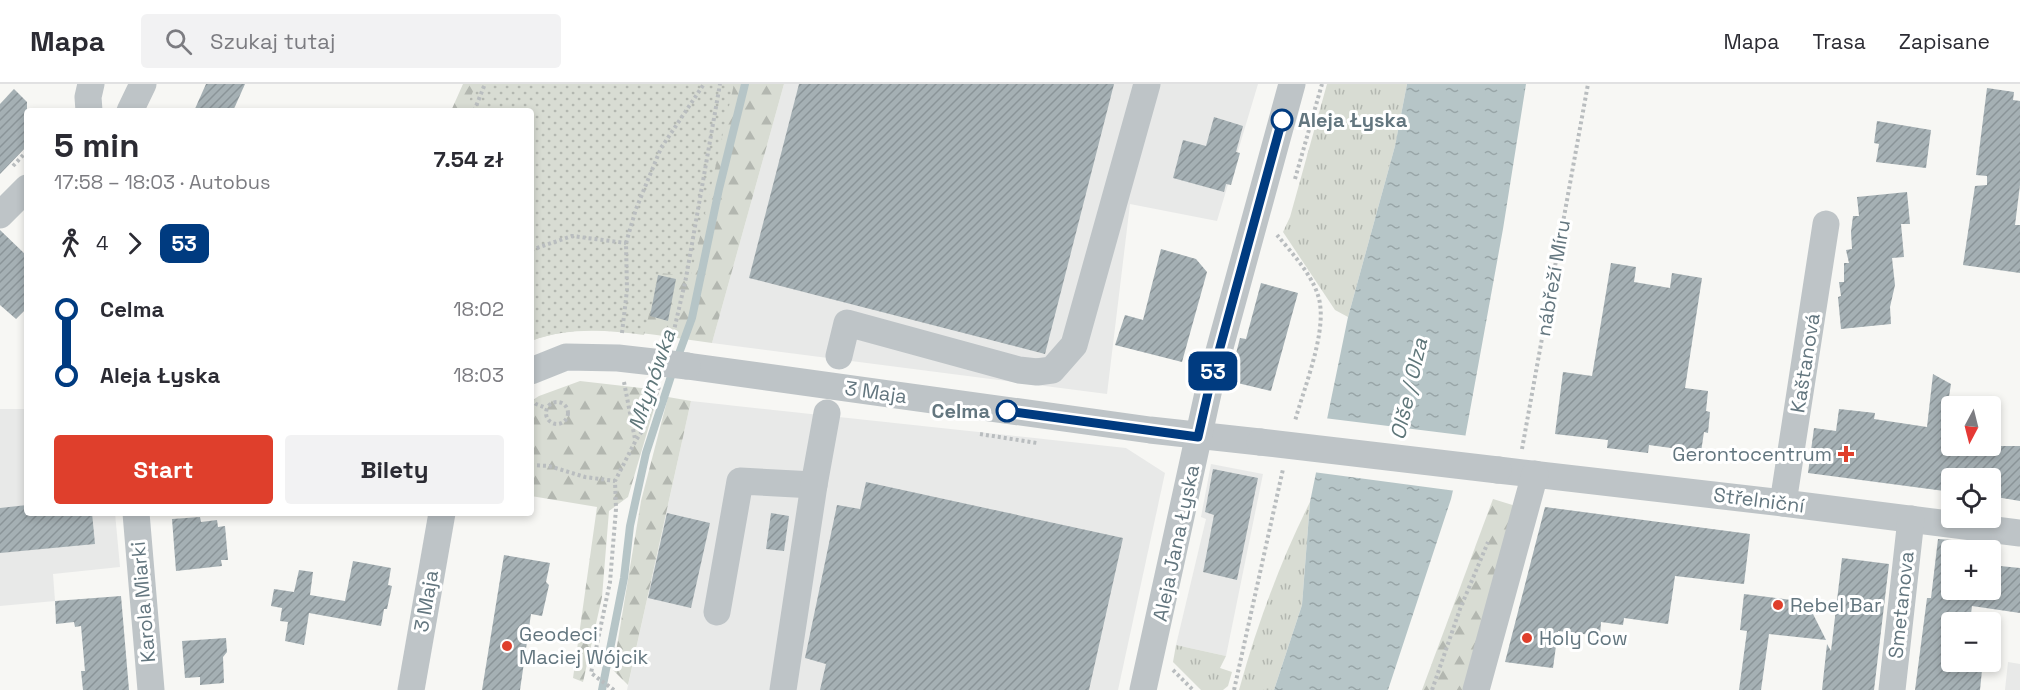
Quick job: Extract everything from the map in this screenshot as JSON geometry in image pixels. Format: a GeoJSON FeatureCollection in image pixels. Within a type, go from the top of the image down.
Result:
{"type":"FeatureCollection","features":[{"type":"Feature","properties":{"kind":"street"},"geometry":{"type":"LineString","coordinates":[[89,108],[91,84]]}},
{"type":"Feature","properties":{"kind":"street"},"geometry":{"type":"LineString","coordinates":[[131,108],[143,84]]}},
{"type":"Feature","properties":{"kind":"street"},"geometry":{"type":"LineString","coordinates":[[838,356],[847,323],[1019,370],[1037,372],[1052,370],[1074,345],[1147,84]]}},
{"type":"Feature","properties":{"kind":"street","name":"Aleja Jana Łyska"},"geometry":{"type":"LineString","coordinates":[[1143,690],[1210,384],[1292,84]]}},
{"type":"Feature","properties":{"kind":"street"},"geometry":{"type":"LineString","coordinates":[[0,215],[24,191]]}},
{"type":"Feature","properties":{"kind":"street","name":"Kaštanová"},"geometry":{"type":"LineString","coordinates":[[1784,503],[1826,224]]}},
{"type":"Feature","properties":{"kind":"street","name":"3 Maja"},"geometry":{"type":"LineString","coordinates":[[534,370],[566,357],[621,369],[674,365],[1198,437],[1260,442]]}},
{"type":"Feature","properties":{"kind":"street"},"geometry":{"type":"LineString","coordinates":[[783,690],[827,413]]}},
{"type":"Feature","properties":{"kind":"street","name":"Střelniční"},"geometry":{"type":"LineString","coordinates":[[1260,442],[2020,533]]}},
{"type":"Feature","properties":{"kind":"street"},"geometry":{"type":"LineString","coordinates":[[1476,690],[1517,472]]}},
{"type":"Feature","properties":{"kind":"street"},"geometry":{"type":"LineString","coordinates":[[717,612],[740,481],[814,485]]}},
{"type":"Feature","properties":{"kind":"street","name":"Karola Miarki"},"geometry":{"type":"LineString","coordinates":[[136,516],[151,690]]}},
{"type":"Feature","properties":{"kind":"street","name":"3 Maja"},"geometry":{"type":"LineString","coordinates":[[411,690],[441,516]]}},
{"type":"Feature","properties":{"kind":"street","name":"Smetanova"},"geometry":{"type":"LineString","coordinates":[[1892,690],[1911,519]]}},
{"type":"Feature","properties":{"kind":"path"},"geometry":{"type":"LineString","coordinates":[[475,108],[484,84]]}},
{"type":"Feature","properties":{"kind":"path"},"geometry":{"type":"LineString","coordinates":[[614,690],[591,673],[610,582],[616,509],[615,481],[636,440],[621,369],[627,290],[626,243],[636,209],[661,148],[704,84]]}},
{"type":"Feature","properties":{"kind":"path"},"geometry":{"type":"LineString","coordinates":[[673,338],[686,278],[720,84]]}},
{"type":"Feature","properties":{"kind":"path","name":"nábřeží Míru"},"geometry":{"type":"LineString","coordinates":[[1517,472],[1588,84]]}},
{"type":"Feature","properties":{"kind":"path"},"geometry":{"type":"LineString","coordinates":[[534,249],[572,236],[626,243]]}},
{"type":"Feature","properties":{"kind":"path"},"geometry":{"type":"LineString","coordinates":[[552,401],[562,402],[569,410],[566,421],[560,425],[549,422],[545,415],[546,408],[552,401]]}},
{"type":"Feature","properties":{"kind":"path"},"geometry":{"type":"LineString","coordinates":[[534,403],[546,408]]}},
{"type":"Feature","properties":{"kind":"path"},"geometry":{"type":"LineString","coordinates":[[534,465],[549,466],[585,477],[615,481]]}},
{"type":"Feature","properties":{"kind":"path"},"geometry":{"type":"LineString","coordinates":[[1432,690],[1460,609],[1490,538]]}},
{"type":"Feature","properties":{"kind":"path"},"geometry":{"type":"LineString","coordinates":[[1165,667],[1175,671],[1193,690]]}},
{"type":"Feature","properties":{"kind":"shaded area","name":"Celma"},"geometry":{"type":"Polygon","coordinates":[[[784,84],[1258,84],[1217,221],[1130,204],[1107,394],[712,343],[784,84]]]}},
{"type":"Feature","properties":{"kind":"shaded area"},"geometry":{"type":"Polygon","coordinates":[[[691,401],[1126,448],[1165,473],[1118,690],[627,690],[691,401]]]}},
{"type":"Feature","properties":{"kind":"shaded area"},"geometry":{"type":"Polygon","coordinates":[[[0,409],[24,409],[24,516],[115,516],[120,567],[53,574],[55,601],[0,606],[0,409]]]}},
{"type":"Feature","properties":{"kind":"shaded area"},"geometry":{"type":"Polygon","coordinates":[[[1211,464],[1263,474],[1226,656],[1176,645],[1206,519],[1201,517],[1211,464]]]}},
{"type":"Feature","properties":{"kind":"shaded area"},"geometry":{"type":"Polygon","coordinates":[[[2008,662],[2020,664],[2020,690],[2005,690],[2008,662]]]}},
{"type":"Feature","properties":{"kind":"green space"},"geometry":{"type":"Polygon","coordinates":[[[463,84],[784,84],[712,343],[644,333],[598,330],[553,334],[534,340],[534,108],[452,108],[463,84]]]}},
{"type":"Feature","properties":{"kind":"green space"},"geometry":{"type":"Polygon","coordinates":[[[476,84],[734,84],[691,276],[659,273],[644,335],[587,331],[559,333],[534,340],[534,108],[466,108],[476,84]]]}},
{"type":"Feature","properties":{"kind":"green space"},"geometry":{"type":"Polygon","coordinates":[[[1327,84],[1407,84],[1395,146],[1348,317],[1335,310],[1283,232],[1290,217],[1327,84]]]}},
{"type":"Feature","properties":{"kind":"green space"},"geometry":{"type":"Polygon","coordinates":[[[580,381],[659,392],[628,497],[609,511],[602,597],[583,682],[573,678],[597,507],[534,496],[534,399],[580,381]]]}},
{"type":"Feature","properties":{"kind":"green space"},"geometry":{"type":"Polygon","coordinates":[[[668,397],[691,401],[628,685],[613,670],[641,501],[668,397]]]}},
{"type":"Feature","properties":{"kind":"green space"},"geometry":{"type":"Polygon","coordinates":[[[1493,499],[1519,507],[1469,690],[1422,690],[1493,499]]]}},
{"type":"Feature","properties":{"kind":"green space"},"geometry":{"type":"Polygon","coordinates":[[[1310,502],[1302,605],[1274,690],[1239,690],[1270,594],[1310,502]]]}},
{"type":"Feature","properties":{"kind":"green space"},"geometry":{"type":"Polygon","coordinates":[[[1176,645],[1226,656],[1220,668],[1232,672],[1228,686],[1223,690],[1201,690],[1173,662],[1176,645]]]}},
{"type":"Feature","properties":{"kind":"water","name":"Olše / Olza"},"geometry":{"type":"Polygon","coordinates":[[[1407,84],[1526,84],[1503,229],[1465,438],[1451,499],[1388,690],[1274,690],[1302,605],[1310,502],[1348,317],[1395,146],[1407,84]]]}},
{"type":"Feature","properties":{"kind":"pier"},"geometry":{"type":"Polygon","coordinates":[[[1324,418],[1469,436],[1456,491],[1313,472],[1324,418]]]}},
{"type":"Feature","properties":{"kind":"building"},"geometry":{"type":"Polygon","coordinates":[[[206,84],[245,84],[234,108],[195,108],[206,84]]]}},
{"type":"Feature","properties":{"kind":"building"},"geometry":{"type":"Polygon","coordinates":[[[799,84],[1114,84],[1045,354],[749,278],[799,84]]]}},
{"type":"Feature","properties":{"kind":"building"},"geometry":{"type":"Polygon","coordinates":[[[1987,88],[2014,92],[2013,100],[2020,101],[2020,185],[2015,225],[2020,225],[2020,273],[1963,265],[1975,186],[1987,185],[1987,176],[1976,175],[1987,88]]]}},
{"type":"Feature","properties":{"kind":"building"},"geometry":{"type":"Polygon","coordinates":[[[14,89],[27,102],[27,108],[24,108],[24,149],[0,174],[0,104],[14,89]]]}},
{"type":"Feature","properties":{"kind":"building"},"geometry":{"type":"Polygon","coordinates":[[[1214,117],[1243,126],[1236,152],[1240,153],[1231,185],[1226,184],[1224,192],[1173,178],[1183,140],[1206,146],[1214,117]]]}},
{"type":"Feature","properties":{"kind":"building"},"geometry":{"type":"Polygon","coordinates":[[[1877,121],[1931,130],[1926,168],[1876,162],[1879,144],[1874,143],[1877,121]]]}},
{"type":"Feature","properties":{"kind":"building"},"geometry":{"type":"Polygon","coordinates":[[[1907,192],[1910,224],[1901,224],[1904,257],[1892,258],[1895,285],[1890,307],[1891,324],[1841,329],[1839,282],[1844,282],[1844,263],[1849,263],[1846,250],[1852,249],[1853,216],[1859,216],[1857,197],[1907,192]]]}},
{"type":"Feature","properties":{"kind":"building"},"geometry":{"type":"Polygon","coordinates":[[[0,230],[24,253],[24,311],[16,319],[0,305],[0,230]]]}},
{"type":"Feature","properties":{"kind":"building"},"geometry":{"type":"Polygon","coordinates":[[[1161,249],[1196,259],[1207,272],[1182,362],[1115,345],[1125,315],[1143,320],[1161,249]]]}},
{"type":"Feature","properties":{"kind":"building"},"geometry":{"type":"Polygon","coordinates":[[[1611,263],[1636,267],[1634,282],[1670,288],[1672,273],[1702,278],[1685,388],[1708,391],[1706,411],[1710,412],[1708,433],[1704,432],[1701,452],[1649,445],[1648,453],[1607,448],[1608,440],[1555,434],[1563,372],[1592,376],[1611,263]]]}},
{"type":"Feature","properties":{"kind":"building"},"geometry":{"type":"Polygon","coordinates":[[[658,275],[676,279],[668,321],[650,316],[658,275]]]}},
{"type":"Feature","properties":{"kind":"building"},"geometry":{"type":"Polygon","coordinates":[[[1261,283],[1298,293],[1271,391],[1229,381],[1240,338],[1246,339],[1261,283]]]}},
{"type":"Feature","properties":{"kind":"building"},"geometry":{"type":"Polygon","coordinates":[[[1933,374],[1951,384],[1949,396],[1941,396],[1941,456],[2001,456],[2001,446],[2020,446],[2020,501],[2001,498],[2001,468],[1941,468],[1941,491],[1808,473],[1814,428],[1836,431],[1839,409],[1875,413],[1874,419],[1927,427],[1933,374]]]}},
{"type":"Feature","properties":{"kind":"building"},"geometry":{"type":"Polygon","coordinates":[[[1213,469],[1258,478],[1237,580],[1203,572],[1214,515],[1205,512],[1213,469]]]}},
{"type":"Feature","properties":{"kind":"building"},"geometry":{"type":"Polygon","coordinates":[[[866,482],[1123,538],[1089,690],[820,690],[826,664],[805,658],[837,505],[860,509],[866,482]]]}},
{"type":"Feature","properties":{"kind":"building"},"geometry":{"type":"Polygon","coordinates":[[[24,505],[24,516],[92,516],[95,544],[0,553],[0,508],[24,505]]]}},
{"type":"Feature","properties":{"kind":"building"},"geometry":{"type":"Polygon","coordinates":[[[1545,507],[1750,534],[1744,584],[1675,576],[1668,624],[1624,618],[1623,625],[1601,622],[1600,636],[1558,631],[1553,668],[1505,662],[1545,507]]]}},
{"type":"Feature","properties":{"kind":"building"},"geometry":{"type":"Polygon","coordinates":[[[667,513],[710,523],[691,608],[648,598],[667,513]]]}},
{"type":"Feature","properties":{"kind":"building"},"geometry":{"type":"Polygon","coordinates":[[[771,513],[789,516],[784,551],[766,549],[771,513]]]}},
{"type":"Feature","properties":{"kind":"building"},"geometry":{"type":"Polygon","coordinates":[[[200,517],[201,522],[217,520],[218,527],[225,526],[228,560],[221,560],[222,566],[176,571],[172,519],[200,517]]]}},
{"type":"Feature","properties":{"kind":"building"},"geometry":{"type":"Polygon","coordinates":[[[1938,539],[1952,540],[1941,540],[1941,600],[2001,600],[2001,566],[2020,568],[2020,613],[1972,606],[1971,612],[1941,612],[1941,672],[1982,672],[1980,690],[1915,690],[1927,598],[1931,598],[1938,539]]]}},
{"type":"Feature","properties":{"kind":"building"},"geometry":{"type":"Polygon","coordinates":[[[504,555],[550,563],[546,582],[549,585],[542,616],[531,614],[520,690],[482,690],[504,555]]]}},
{"type":"Feature","properties":{"kind":"building"},"geometry":{"type":"Polygon","coordinates":[[[1842,558],[1889,564],[1874,690],[1822,690],[1827,644],[1831,651],[1842,558]]]}},
{"type":"Feature","properties":{"kind":"building"},"geometry":{"type":"Polygon","coordinates":[[[353,561],[391,568],[388,585],[392,586],[381,626],[309,613],[304,645],[285,641],[288,622],[280,621],[282,608],[271,606],[274,589],[294,592],[299,570],[313,572],[310,595],[345,601],[353,561]]]}},
{"type":"Feature","properties":{"kind":"building"},"geometry":{"type":"Polygon","coordinates":[[[1744,594],[1807,602],[1826,640],[1769,634],[1761,690],[1739,690],[1747,631],[1740,630],[1744,594]]]}},
{"type":"Feature","properties":{"kind":"building"},"geometry":{"type":"Polygon","coordinates":[[[121,596],[129,690],[83,690],[81,671],[85,671],[81,626],[75,627],[74,622],[56,624],[55,601],[121,596]]]}},
{"type":"Feature","properties":{"kind":"building"},"geometry":{"type":"Polygon","coordinates":[[[226,638],[227,652],[223,657],[224,683],[200,685],[200,677],[185,678],[182,641],[226,638]]]}},
{"type":"Feature","properties":{"kind":"waterway","name":"Młynówka"},"geometry":{"type":"LineString","coordinates":[[677,359],[692,318],[719,189],[745,84]]}},
{"type":"Feature","properties":{"kind":"waterway","name":"Młynówka"},"geometry":{"type":"LineString","coordinates":[[602,690],[624,578],[630,526],[646,453],[673,370]]}},
{"type":"Feature","properties":{"kind":"bus line","name":"53"},"geometry":{"type":"LineString","coordinates":[[1007,411],[1198,437],[1210,384],[1282,120]]}},
{"type":"Feature","properties":{"kind":"place","name":"Aleja Łyska"},"geometry":{"type":"Point","coordinates":[1282,120]}},
{"type":"Feature","properties":{"kind":"place","name":"Celma"},"geometry":{"type":"Point","coordinates":[1007,411]}},
{"type":"Feature","properties":{"kind":"place","name":"Gerontocentrum"},"geometry":{"type":"Point","coordinates":[1846,454]}},
{"type":"Feature","properties":{"kind":"place","name":"Rebel Bar"},"geometry":{"type":"Point","coordinates":[1778,605]}},
{"type":"Feature","properties":{"kind":"place","name":"Holy Cow"},"geometry":{"type":"Point","coordinates":[1527,638]}},
{"type":"Feature","properties":{"kind":"place","name":"Geodeci Maciej Wójcik"},"geometry":{"type":"Point","coordinates":[507,646]}}]}
